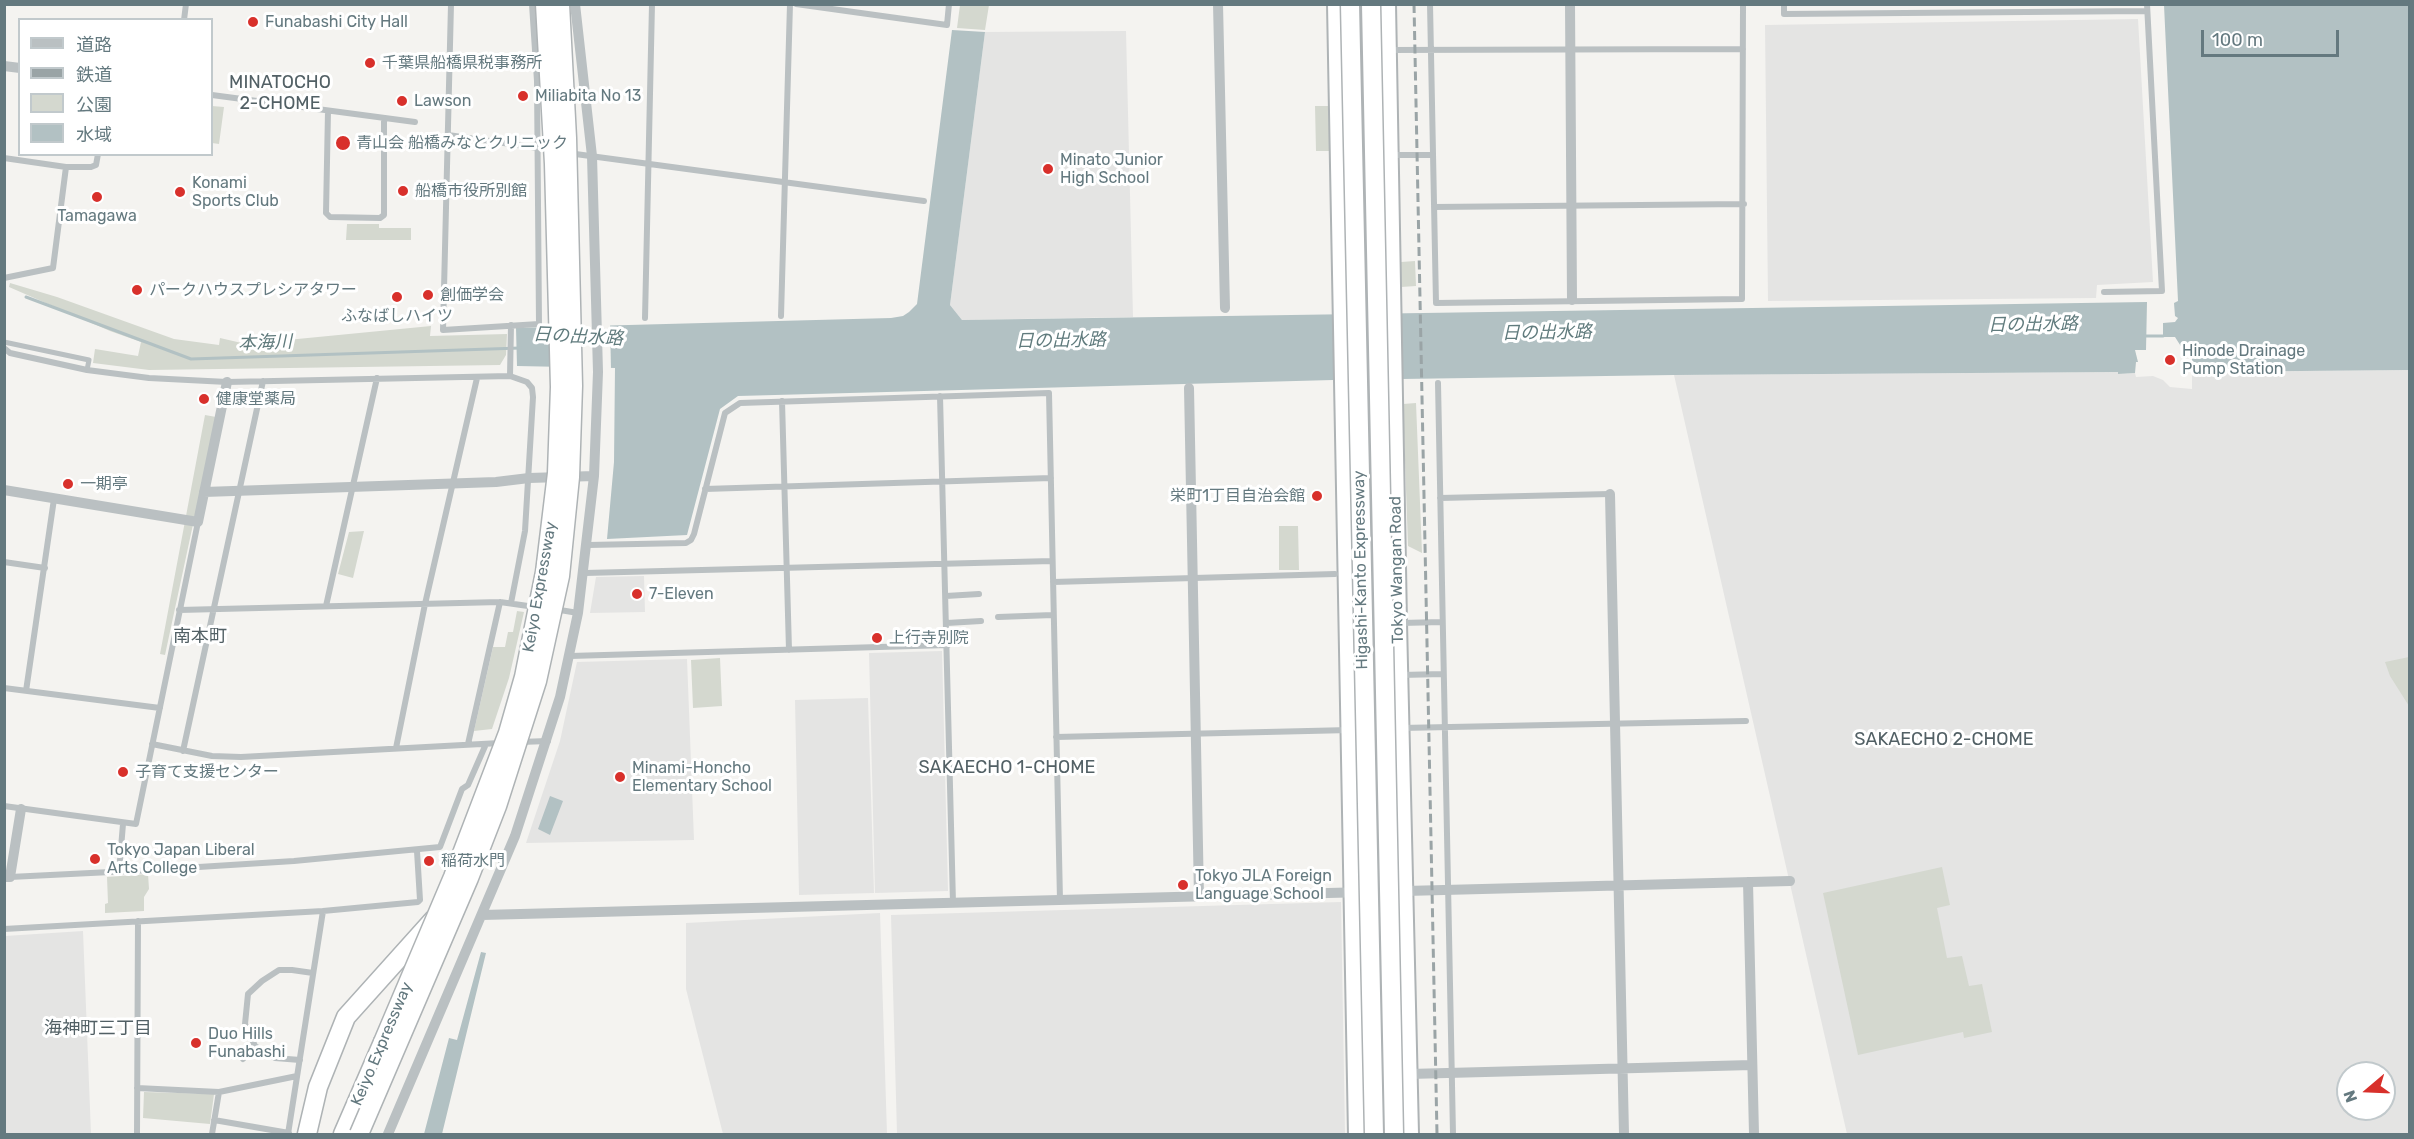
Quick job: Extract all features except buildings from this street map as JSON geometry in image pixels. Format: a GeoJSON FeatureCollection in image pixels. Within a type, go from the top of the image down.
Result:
{"type":"FeatureCollection","features":[{"type":"Feature","properties":{"kind":"highway","name":"Keiyo Expressway"},"geometry":{"type":"LineString","coordinates":[[343,1134],[438,915],[483,801],[511,722],[538,614],[553,517],[560,387],[554,164],[545,4]]}},
{"type":"Feature","properties":{"kind":"highway","name":"Keiyo Expressway"},"geometry":{"type":"LineString","coordinates":[[359,1134],[469,878],[497,806],[537,681],[560,576],[569,487],[573,386],[567,138],[560,4]]}},
{"type":"Feature","properties":{"kind":"highway"},"geometry":{"type":"LineString","coordinates":[[1336,4],[1357,1134]]}},
{"type":"Feature","properties":{"kind":"highway","name":"Higashi-Kanto Expressway"},"geometry":{"type":"LineString","coordinates":[[1350,4],[1374,1134]]}},
{"type":"Feature","properties":{"kind":"highway","name":"Higashi-Kanto Expressway"},"geometry":{"type":"LineString","coordinates":[[1371,4],[1394,1134]]}},
{"type":"Feature","properties":{"kind":"highway","name":"Tokyo Wangan Road"},"geometry":{"type":"LineString","coordinates":[[1388,4],[1398,623],[1410,1134]]}},
{"type":"Feature","properties":{"kind":"highway"},"geometry":{"type":"LineString","coordinates":[[1353,893],[1370,886],[1377,879],[1377,830],[1395,813],[1397,755],[1401,749]]}},
{"type":"Feature","properties":{"kind":"highway"},"geometry":{"type":"LineString","coordinates":[[1356,1064],[1364,1049],[1368,1018],[1379,1014],[1384,1008],[1382,915],[1385,905],[1405,891]]}},
{"type":"Feature","properties":{"kind":"highway"},"geometry":{"type":"LineString","coordinates":[[307,1134],[318,1087],[346,1017],[438,915]]}},
{"type":"Feature","properties":{"kind":"street"},"geometry":{"type":"LineString","coordinates":[[451,4],[443,330],[539,324],[537,81],[532,4]]}},
{"type":"Feature","properties":{"kind":"street"},"geometry":{"type":"LineString","coordinates":[[388,1134],[515,836],[548,741],[570,656],[585,573],[594,476],[598,322],[592,156],[575,4]]}},
{"type":"Feature","properties":{"kind":"street"},"geometry":{"type":"LineString","coordinates":[[645,318],[652,4]]}},
{"type":"Feature","properties":{"kind":"street"},"geometry":{"type":"LineString","coordinates":[[781,316],[790,4]]}},
{"type":"Feature","properties":{"kind":"street"},"geometry":{"type":"LineString","coordinates":[[796,4],[946,25],[950,4]]}},
{"type":"Feature","properties":{"kind":"street"},"geometry":{"type":"LineString","coordinates":[[1218,4],[1225,308]]}},
{"type":"Feature","properties":{"kind":"street"},"geometry":{"type":"LineString","coordinates":[[1430,4],[1436,303],[1742,299],[1743,4]]}},
{"type":"Feature","properties":{"kind":"street"},"geometry":{"type":"LineString","coordinates":[[1570,4],[1572,300]]}},
{"type":"Feature","properties":{"kind":"street"},"geometry":{"type":"LineString","coordinates":[[1784,4],[1784,14],[2147,8],[2162,291],[2103,292]]}},
{"type":"Feature","properties":{"kind":"street"},"geometry":{"type":"LineString","coordinates":[[1388,50],[1743,49]]}},
{"type":"Feature","properties":{"kind":"street"},"geometry":{"type":"LineString","coordinates":[[213,95],[415,122]]}},
{"type":"Feature","properties":{"kind":"street"},"geometry":{"type":"LineString","coordinates":[[328,111],[326,213],[330,217],[380,218],[384,215],[384,118]]}},
{"type":"Feature","properties":{"kind":"street"},"geometry":{"type":"LineString","coordinates":[[448,135],[924,201]]}},
{"type":"Feature","properties":{"kind":"street"},"geometry":{"type":"LineString","coordinates":[[1390,155],[1433,155]]}},
{"type":"Feature","properties":{"kind":"street"},"geometry":{"type":"LineString","coordinates":[[4,158],[66,167],[91,167],[96,165],[98,156]]}},
{"type":"Feature","properties":{"kind":"street"},"geometry":{"type":"LineString","coordinates":[[4,278],[53,268],[66,167]]}},
{"type":"Feature","properties":{"kind":"street"},"geometry":{"type":"LineString","coordinates":[[1434,207],[1744,204]]}},
{"type":"Feature","properties":{"kind":"street"},"geometry":{"type":"LineString","coordinates":[[510,376],[511,325]]}},
{"type":"Feature","properties":{"kind":"street"},"geometry":{"type":"LineString","coordinates":[[4,342],[88,360],[87,370]]}},
{"type":"Feature","properties":{"kind":"street"},"geometry":{"type":"LineString","coordinates":[[4,348],[10,352],[87,370],[149,378],[227,382],[510,376],[527,382],[532,388],[533,397],[529,478],[525,531],[511,603]]}},
{"type":"Feature","properties":{"kind":"street"},"geometry":{"type":"LineString","coordinates":[[326,606],[377,378]]}},
{"type":"Feature","properties":{"kind":"street"},"geometry":{"type":"LineString","coordinates":[[396,748],[425,604],[477,378]]}},
{"type":"Feature","properties":{"kind":"street"},"geometry":{"type":"LineString","coordinates":[[183,751],[263,381]]}},
{"type":"Feature","properties":{"kind":"street"},"geometry":{"type":"LineString","coordinates":[[4,806],[136,824],[227,382]]}},
{"type":"Feature","properties":{"kind":"street"},"geometry":{"type":"LineString","coordinates":[[1438,383],[1453,1134]]}},
{"type":"Feature","properties":{"kind":"street"},"geometry":{"type":"LineString","coordinates":[[1189,388],[1199,897]]}},
{"type":"Feature","properties":{"kind":"street"},"geometry":{"type":"LineString","coordinates":[[588,545],[686,543],[694,534],[725,413],[740,403],[1049,393],[1060,900]]}},
{"type":"Feature","properties":{"kind":"street"},"geometry":{"type":"LineString","coordinates":[[940,396],[953,903]]}},
{"type":"Feature","properties":{"kind":"street"},"geometry":{"type":"LineString","coordinates":[[783,401],[789,650]]}},
{"type":"Feature","properties":{"kind":"street"},"geometry":{"type":"LineString","coordinates":[[204,492],[594,476]]}},
{"type":"Feature","properties":{"kind":"street"},"geometry":{"type":"LineString","coordinates":[[705,489],[1051,478]]}},
{"type":"Feature","properties":{"kind":"street"},"geometry":{"type":"LineString","coordinates":[[4,490],[198,522]]}},
{"type":"Feature","properties":{"kind":"street"},"geometry":{"type":"LineString","coordinates":[[1440,498],[1610,494],[1624,1134]]}},
{"type":"Feature","properties":{"kind":"street"},"geometry":{"type":"LineString","coordinates":[[26,691],[54,499]]}},
{"type":"Feature","properties":{"kind":"street"},"geometry":{"type":"LineString","coordinates":[[585,573],[1052,561]]}},
{"type":"Feature","properties":{"kind":"street"},"geometry":{"type":"LineString","coordinates":[[4,562],[45,568]]}},
{"type":"Feature","properties":{"kind":"street"},"geometry":{"type":"LineString","coordinates":[[1053,582],[1335,574]]}},
{"type":"Feature","properties":{"kind":"street"},"geometry":{"type":"LineString","coordinates":[[946,596],[979,594]]}},
{"type":"Feature","properties":{"kind":"street"},"geometry":{"type":"LineString","coordinates":[[468,744],[500,602]]}},
{"type":"Feature","properties":{"kind":"street"},"geometry":{"type":"LineString","coordinates":[[180,610],[500,602],[578,613]]}},
{"type":"Feature","properties":{"kind":"street"},"geometry":{"type":"LineString","coordinates":[[998,617],[1053,615]]}},
{"type":"Feature","properties":{"kind":"street"},"geometry":{"type":"LineString","coordinates":[[947,623],[981,621]]}},
{"type":"Feature","properties":{"kind":"street"},"geometry":{"type":"LineString","coordinates":[[1398,623],[1442,622]]}},
{"type":"Feature","properties":{"kind":"street"},"geometry":{"type":"LineString","coordinates":[[570,656],[948,645]]}},
{"type":"Feature","properties":{"kind":"street"},"geometry":{"type":"LineString","coordinates":[[1400,675],[1443,674]]}},
{"type":"Feature","properties":{"kind":"street"},"geometry":{"type":"LineString","coordinates":[[4,688],[160,708]]}},
{"type":"Feature","properties":{"kind":"street"},"geometry":{"type":"LineString","coordinates":[[1401,728],[1746,721]]}},
{"type":"Feature","properties":{"kind":"street"},"geometry":{"type":"LineString","coordinates":[[1056,737],[1350,730]]}},
{"type":"Feature","properties":{"kind":"street"},"geometry":{"type":"LineString","coordinates":[[152,744],[212,756],[241,757],[548,741]]}},
{"type":"Feature","properties":{"kind":"street"},"geometry":{"type":"LineString","coordinates":[[21,809],[7,877],[119,872],[417,851],[442,845],[462,789],[468,785],[486,744]]}},
{"type":"Feature","properties":{"kind":"street"},"geometry":{"type":"LineString","coordinates":[[119,872],[123,824]]}},
{"type":"Feature","properties":{"kind":"street"},"geometry":{"type":"LineString","coordinates":[[4,929],[323,911],[419,902],[417,851]]}},
{"type":"Feature","properties":{"kind":"street"},"geometry":{"type":"LineString","coordinates":[[482,915],[1790,881]]}},
{"type":"Feature","properties":{"kind":"street"},"geometry":{"type":"LineString","coordinates":[[1748,882],[1754,1134]]}},
{"type":"Feature","properties":{"kind":"street"},"geometry":{"type":"LineString","coordinates":[[214,1120],[288,1134],[323,911]]}},
{"type":"Feature","properties":{"kind":"street"},"geometry":{"type":"LineString","coordinates":[[137,1134],[138,921]]}},
{"type":"Feature","properties":{"kind":"street"},"geometry":{"type":"LineString","coordinates":[[300,1060],[275,1058],[255,1046],[245,1024],[248,994],[279,970],[313,974]]}},
{"type":"Feature","properties":{"kind":"street"},"geometry":{"type":"LineString","coordinates":[[243,1059],[255,1046]]}},
{"type":"Feature","properties":{"kind":"street"},"geometry":{"type":"LineString","coordinates":[[1409,1074],[1752,1065]]}},
{"type":"Feature","properties":{"kind":"street"},"geometry":{"type":"LineString","coordinates":[[137,1088],[219,1092],[297,1076]]}},
{"type":"Feature","properties":{"kind":"street"},"geometry":{"type":"LineString","coordinates":[[212,1134],[219,1092]]}},
{"type":"Feature","properties":{"kind":"shaded area"},"geometry":{"type":"Polygon","coordinates":[[[2138,19],[2153,282],[2097,285],[2096,298],[1768,301],[1765,25],[2138,19]]]}},
{"type":"Feature","properties":{"kind":"shaded area","name":"Minato Junior High School"},"geometry":{"type":"Polygon","coordinates":[[[1126,31],[1133,317],[962,320],[950,305],[985,32],[1126,31]]]}},
{"type":"Feature","properties":{"kind":"shaded area"},"geometry":{"type":"Polygon","coordinates":[[[2409,370],[2409,1134],[1847,1134],[1674,375],[2118,372],[2119,374],[2135,373],[2136,377],[2153,376],[2163,380],[2170,387],[2192,389],[2192,372],[2409,370]]]}},
{"type":"Feature","properties":{"kind":"shaded area"},"geometry":{"type":"Polygon","coordinates":[[[644,576],[645,612],[590,613],[596,577],[644,576]]]}},
{"type":"Feature","properties":{"kind":"shaded area"},"geometry":{"type":"Polygon","coordinates":[[[942,651],[948,891],[875,893],[869,653],[942,651]]]}},
{"type":"Feature","properties":{"kind":"shaded area","name":"Minami-Honcho Elementary School"},"geometry":{"type":"Polygon","coordinates":[[[687,659],[694,840],[526,843],[560,741],[577,662],[687,659]]]}},
{"type":"Feature","properties":{"kind":"shaded area"},"geometry":{"type":"Polygon","coordinates":[[[868,698],[874,893],[799,895],[795,700],[868,698]]]}},
{"type":"Feature","properties":{"kind":"shaded area"},"geometry":{"type":"Polygon","coordinates":[[[1341,902],[1345,1134],[897,1134],[891,915],[1341,902]]]}},
{"type":"Feature","properties":{"kind":"shaded area"},"geometry":{"type":"Polygon","coordinates":[[[880,913],[887,1134],[723,1134],[686,989],[686,923],[880,913]]]}},
{"type":"Feature","properties":{"kind":"shaded area"},"geometry":{"type":"Polygon","coordinates":[[[83,931],[91,1134],[5,1134],[5,936],[83,931]]]}},
{"type":"Feature","properties":{"kind":"green space"},"geometry":{"type":"Polygon","coordinates":[[[960,5],[989,5],[985,30],[957,28],[960,5]]]}},
{"type":"Feature","properties":{"kind":"green space"},"geometry":{"type":"Polygon","coordinates":[[[213,106],[224,107],[219,144],[213,143],[213,106]]]}},
{"type":"Feature","properties":{"kind":"green space"},"geometry":{"type":"Polygon","coordinates":[[[1315,106],[1329,106],[1329,151],[1316,151],[1315,106]]]}},
{"type":"Feature","properties":{"kind":"green space"},"geometry":{"type":"Polygon","coordinates":[[[347,224],[379,224],[379,228],[411,228],[411,240],[346,240],[347,224]]]}},
{"type":"Feature","properties":{"kind":"green space"},"geometry":{"type":"Polygon","coordinates":[[[1415,261],[1416,286],[1401,287],[1401,262],[1415,261]]]}},
{"type":"Feature","properties":{"kind":"green space"},"geometry":{"type":"Polygon","coordinates":[[[10,283],[57,297],[174,339],[219,345],[220,338],[246,344],[431,326],[430,336],[507,334],[506,355],[500,365],[149,370],[93,363],[95,349],[138,356],[141,342],[9,287],[10,283]]]}},
{"type":"Feature","properties":{"kind":"green space"},"geometry":{"type":"Polygon","coordinates":[[[1416,403],[1422,553],[1408,546],[1403,404],[1416,403]]]}},
{"type":"Feature","properties":{"kind":"green space"},"geometry":{"type":"Polygon","coordinates":[[[205,415],[216,417],[165,655],[160,654],[205,415]]]}},
{"type":"Feature","properties":{"kind":"green space"},"geometry":{"type":"Polygon","coordinates":[[[1279,526],[1298,526],[1299,570],[1279,570],[1279,526]]]}},
{"type":"Feature","properties":{"kind":"green space"},"geometry":{"type":"Polygon","coordinates":[[[364,531],[353,578],[338,574],[349,532],[364,531]]]}},
{"type":"Feature","properties":{"kind":"green space"},"geometry":{"type":"Polygon","coordinates":[[[517,611],[524,612],[509,678],[492,729],[474,731],[493,647],[505,647],[508,632],[513,632],[517,611]]]}},
{"type":"Feature","properties":{"kind":"green space"},"geometry":{"type":"Polygon","coordinates":[[[2410,657],[2409,706],[2390,676],[2385,662],[2410,657]]]}},
{"type":"Feature","properties":{"kind":"green space"},"geometry":{"type":"Polygon","coordinates":[[[720,658],[722,706],[693,708],[691,660],[720,658]]]}},
{"type":"Feature","properties":{"kind":"green space"},"geometry":{"type":"Polygon","coordinates":[[[1942,867],[1950,905],[1937,908],[1947,958],[1962,956],[1969,986],[1982,984],[1992,1032],[1964,1038],[1963,1032],[1858,1055],[1823,893],[1942,867]]]}},
{"type":"Feature","properties":{"kind":"green space"},"geometry":{"type":"Polygon","coordinates":[[[148,874],[149,889],[144,897],[144,911],[105,913],[105,904],[108,903],[107,877],[148,874]]]}},
{"type":"Feature","properties":{"kind":"green space"},"geometry":{"type":"Polygon","coordinates":[[[144,1092],[214,1094],[210,1124],[143,1118],[144,1092]]]}},
{"type":"Feature","properties":{"kind":"water"},"geometry":{"type":"Polygon","coordinates":[[[2164,5],[2409,5],[2409,370],[2192,372],[2192,349],[2182,348],[2175,337],[2163,337],[2163,323],[2175,322],[2178,318],[2175,316],[2174,303],[2178,301],[2164,5]]]}},
{"type":"Feature","properties":{"kind":"water"},"geometry":{"type":"Polygon","coordinates":[[[952,30],[985,32],[950,305],[962,320],[2147,302],[2146,350],[2135,350],[2138,362],[2136,362],[2135,373],[2118,374],[2118,372],[1674,375],[1333,380],[738,396],[720,409],[687,535],[607,539],[614,462],[615,368],[517,366],[516,328],[891,318],[903,316],[909,312],[917,304],[952,30]]]}},
{"type":"Feature","properties":{"kind":"water"},"geometry":{"type":"Polygon","coordinates":[[[550,796],[563,801],[550,835],[538,829],[550,796]]]}},
{"type":"Feature","properties":{"kind":"water"},"geometry":{"type":"Polygon","coordinates":[[[481,952],[486,953],[442,1134],[424,1134],[449,1038],[457,1040],[481,952]]]}},
{"type":"Feature","properties":{"kind":"pier"},"geometry":{"type":"Polygon","coordinates":[[[582,323],[610,323],[611,370],[582,370],[582,323]]]}},
{"type":"Feature","properties":{"kind":"waterway","name":"本海川"},"geometry":{"type":"LineString","coordinates":[[26,297],[191,359],[520,348]]}},
{"type":"Feature","properties":{"kind":"waterway","name":"日の出水路"},"geometry":{"type":"LineString","coordinates":[[2144,336],[2163,336]]}},
{"type":"Feature","properties":{"kind":"railway"},"geometry":{"type":"LineString","coordinates":[[1414,4],[1437,1134]]}},
{"type":"Feature","properties":{"kind":"place","name":"Funabashi City Hall"},"geometry":{"type":"Point","coordinates":[253,22]}},
{"type":"Feature","properties":{"kind":"place","name":"千葉県船橋県税事務所"},"geometry":{"type":"Point","coordinates":[370,63]}},
{"type":"Feature","properties":{"kind":"place","name":"Miliabita No 13"},"geometry":{"type":"Point","coordinates":[523,96]}},
{"type":"Feature","properties":{"kind":"place","name":"Lawson"},"geometry":{"type":"Point","coordinates":[402,101]}},
{"type":"Feature","properties":{"kind":"place","name":"青山会 船橋みなとクリニック"},"geometry":{"type":"Point","coordinates":[343,143]}},
{"type":"Feature","properties":{"kind":"place","name":"Minato Junior High School"},"geometry":{"type":"Point","coordinates":[1048,169]}},
{"type":"Feature","properties":{"kind":"place","name":"船橋市役所別館"},"geometry":{"type":"Point","coordinates":[403,191]}},
{"type":"Feature","properties":{"kind":"place","name":"Konami Sports Club"},"geometry":{"type":"Point","coordinates":[180,192]}},
{"type":"Feature","properties":{"kind":"place","name":"Tamagawa"},"geometry":{"type":"Point","coordinates":[97,197]}},
{"type":"Feature","properties":{"kind":"place","name":"パークハウスプレシアタワー"},"geometry":{"type":"Point","coordinates":[137,290]}},
{"type":"Feature","properties":{"kind":"place","name":"創価学会"},"geometry":{"type":"Point","coordinates":[428,295]}},
{"type":"Feature","properties":{"kind":"place","name":"ふなばしハイツ"},"geometry":{"type":"Point","coordinates":[397,297]}},
{"type":"Feature","properties":{"kind":"place","name":"Hinode Drainage Pump Station"},"geometry":{"type":"Point","coordinates":[2170,360]}},
{"type":"Feature","properties":{"kind":"place","name":"健康堂薬局"},"geometry":{"type":"Point","coordinates":[204,399]}},
{"type":"Feature","properties":{"kind":"place","name":"一期亭"},"geometry":{"type":"Point","coordinates":[68,484]}},
{"type":"Feature","properties":{"kind":"place","name":"栄町1丁目自治会館"},"geometry":{"type":"Point","coordinates":[1317,496]}},
{"type":"Feature","properties":{"kind":"place","name":"7-Eleven"},"geometry":{"type":"Point","coordinates":[637,594]}},
{"type":"Feature","properties":{"kind":"place","name":"上行寺別院"},"geometry":{"type":"Point","coordinates":[877,638]}},
{"type":"Feature","properties":{"kind":"place","name":"子育て支援センター"},"geometry":{"type":"Point","coordinates":[123,772]}},
{"type":"Feature","properties":{"kind":"place","name":"Minami-Honcho Elementary School"},"geometry":{"type":"Point","coordinates":[620,777]}},
{"type":"Feature","properties":{"kind":"place","name":"Tokyo Japan Liberal Arts College"},"geometry":{"type":"Point","coordinates":[95,859]}},
{"type":"Feature","properties":{"kind":"place","name":"稲荷水門"},"geometry":{"type":"Point","coordinates":[429,861]}},
{"type":"Feature","properties":{"kind":"place","name":"Tokyo JLA Foreign Language School"},"geometry":{"type":"Point","coordinates":[1183,885]}},
{"type":"Feature","properties":{"kind":"place","name":"Duo Hills Funabashi"},"geometry":{"type":"Point","coordinates":[196,1043]}},
{"type":"Feature","properties":{"kind":"district","name":"MINATOCHO 2-CHOME"},"geometry":{"type":"Point","coordinates":[280,94]}},
{"type":"Feature","properties":{"kind":"district","name":"南本町"},"geometry":{"type":"Point","coordinates":[200,637]}},
{"type":"Feature","properties":{"kind":"district","name":"SAKAECHO 2-CHOME"},"geometry":{"type":"Point","coordinates":[1944,740]}},
{"type":"Feature","properties":{"kind":"district","name":"SAKAECHO 1-CHOME"},"geometry":{"type":"Point","coordinates":[1007,768]}},
{"type":"Feature","properties":{"kind":"district","name":"海神町三丁目"},"geometry":{"type":"Point","coordinates":[98,1029]}}]}
